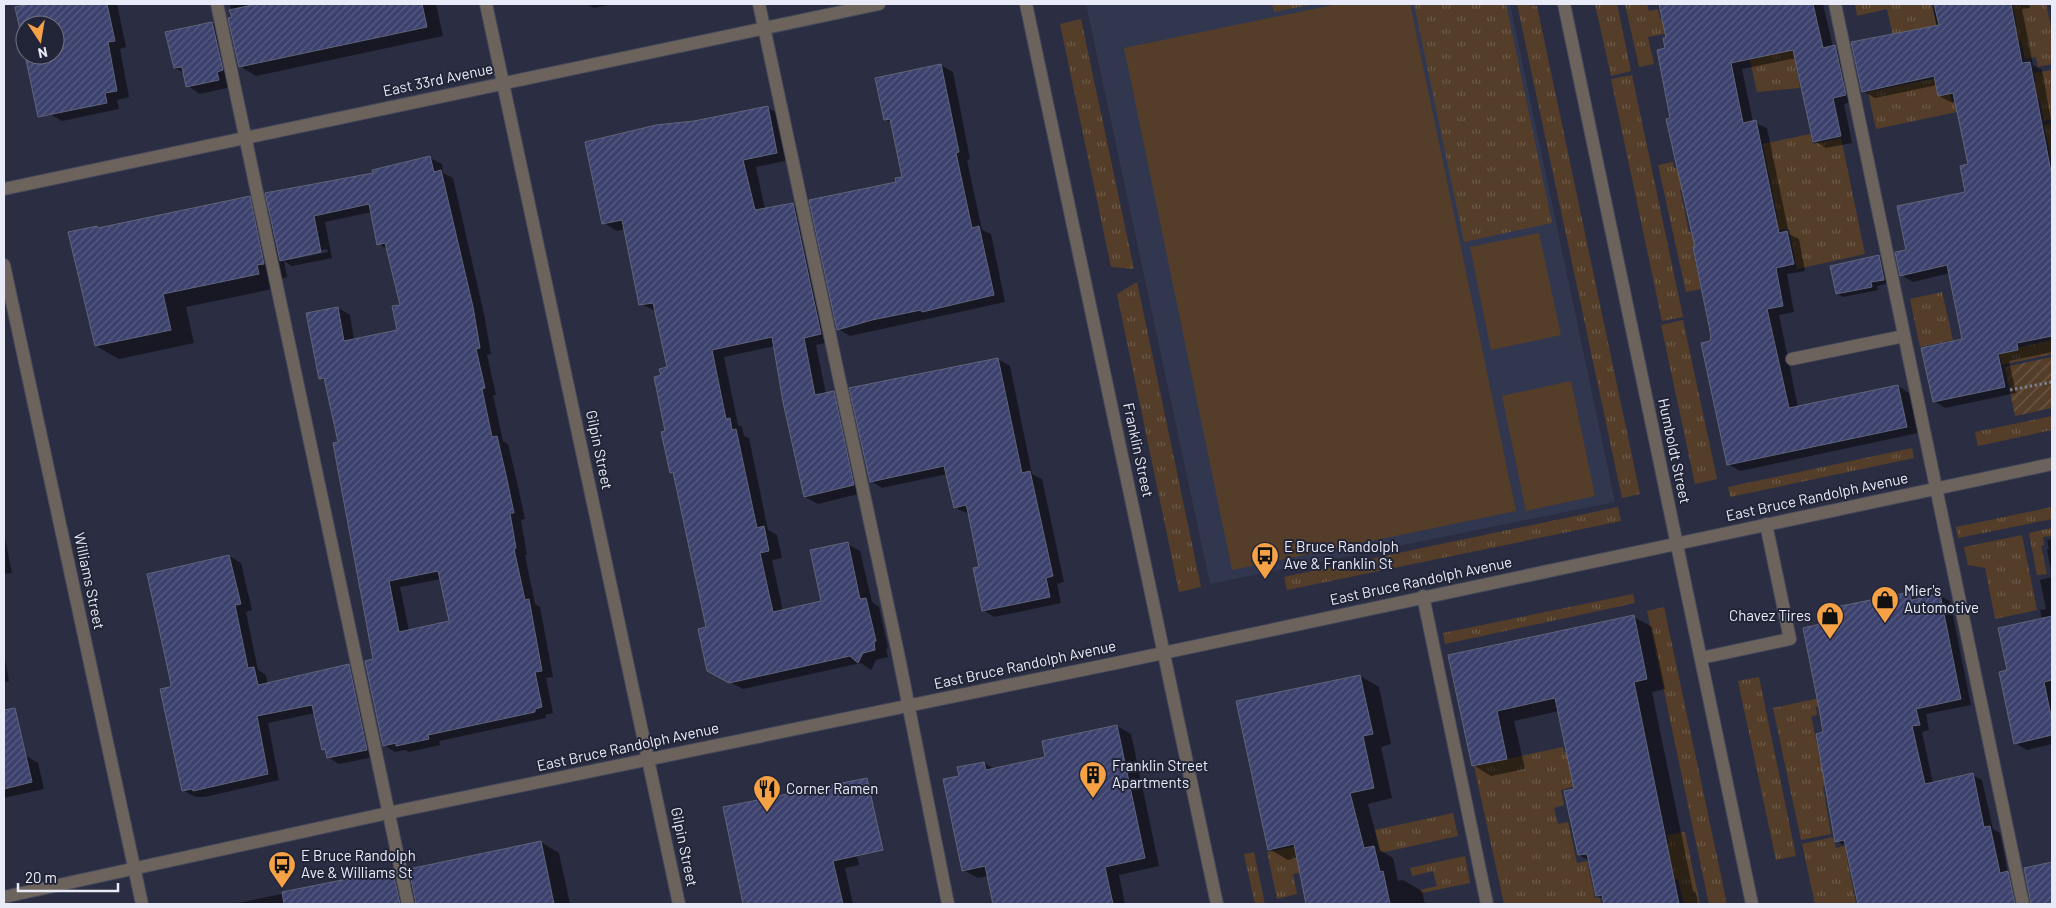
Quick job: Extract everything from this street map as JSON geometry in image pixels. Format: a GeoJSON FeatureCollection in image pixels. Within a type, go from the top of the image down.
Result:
{"type":"FeatureCollection","features":[{"type":"Feature","properties":{"kind":"street"},"geometry":{"type":"LineString","coordinates":[[217,4],[408,904]]}},
{"type":"Feature","properties":{"kind":"street","name":"Gilpin Street"},"geometry":{"type":"LineString","coordinates":[[486,4],[679,904]]}},
{"type":"Feature","properties":{"kind":"street"},"geometry":{"type":"LineString","coordinates":[[759,4],[908,705],[948,904]]}},
{"type":"Feature","properties":{"kind":"street","name":"East 33rd Avenue"},"geometry":{"type":"LineString","coordinates":[[4,189],[880,4]]}},
{"type":"Feature","properties":{"kind":"street","name":"Franklin Street"},"geometry":{"type":"LineString","coordinates":[[1026,4],[1165,652],[1216,904]]}},
{"type":"Feature","properties":{"kind":"street","name":"Humboldt Street"},"geometry":{"type":"LineString","coordinates":[[1564,4],[1752,904]]}},
{"type":"Feature","properties":{"kind":"street"},"geometry":{"type":"LineString","coordinates":[[1836,4],[2023,904]]}},
{"type":"Feature","properties":{"kind":"street","name":"Williams Street"},"geometry":{"type":"LineString","coordinates":[[4,265],[142,904]]}},
{"type":"Feature","properties":{"kind":"street"},"geometry":{"type":"LineString","coordinates":[[1792,359],[1904,336]]}},
{"type":"Feature","properties":{"kind":"street","name":"East Bruce Randolph Avenue"},"geometry":{"type":"LineString","coordinates":[[4,897],[388,813],[1165,652],[2052,464]]}},
{"type":"Feature","properties":{"kind":"street"},"geometry":{"type":"LineString","coordinates":[[1701,658],[1790,639],[1766,524]]}},
{"type":"Feature","properties":{"kind":"street"},"geometry":{"type":"LineString","coordinates":[[1423,596],[1487,904]]}},
{"type":"Feature","properties":{"kind":"path"},"geometry":{"type":"LineString","coordinates":[[2010,390],[2052,382]]}},
{"type":"Feature","properties":{"kind":"shaded area"},"geometry":{"type":"Polygon","coordinates":[[[1086,4],[1510,4],[1615,502],[1210,584],[1086,4]]]}},
{"type":"Feature","properties":{"kind":"green space"},"geometry":{"type":"Polygon","coordinates":[[[1272,4],[1314,4],[1274,12],[1272,4]]]}},
{"type":"Feature","properties":{"kind":"green space"},"geometry":{"type":"Polygon","coordinates":[[[1338,4],[1410,4],[1516,511],[1232,570],[1124,48],[1338,4]]]}},
{"type":"Feature","properties":{"kind":"green space"},"geometry":{"type":"Polygon","coordinates":[[[1414,4],[1506,4],[1552,223],[1464,242],[1414,4]]]}},
{"type":"Feature","properties":{"kind":"green space"},"geometry":{"type":"Polygon","coordinates":[[[1517,4],[1537,6],[1640,494],[1622,498],[1517,4]]]}},
{"type":"Feature","properties":{"kind":"green space"},"geometry":{"type":"Polygon","coordinates":[[[1595,4],[1617,4],[1631,71],[1611,76],[1595,4]]]}},
{"type":"Feature","properties":{"kind":"green space"},"geometry":{"type":"Polygon","coordinates":[[[1625,4],[1647,4],[1649,11],[1658,9],[1660,19],[1687,13],[1679,31],[1648,37],[1654,64],[1639,67],[1625,4]]]}},
{"type":"Feature","properties":{"kind":"green space"},"geometry":{"type":"Polygon","coordinates":[[[1855,4],[1932,4],[1942,49],[1896,49],[1887,9],[1857,16],[1855,4]]]}},
{"type":"Feature","properties":{"kind":"green space"},"geometry":{"type":"Polygon","coordinates":[[[2019,4],[2046,4],[2052,31],[2052,64],[2038,67],[2036,57],[2025,59],[2021,41],[1994,47],[1948,40],[2017,25],[2013,6],[2019,4]]]}},
{"type":"Feature","properties":{"kind":"green space"},"geometry":{"type":"Polygon","coordinates":[[[1081,19],[1134,269],[1111,267],[1060,24],[1081,19]]]}},
{"type":"Feature","properties":{"kind":"green space"},"geometry":{"type":"Polygon","coordinates":[[[1821,42],[1824,56],[1795,62],[1800,88],[1757,92],[1750,60],[1758,58],[1758,56],[1821,42]]]}},
{"type":"Feature","properties":{"kind":"green space"},"geometry":{"type":"Polygon","coordinates":[[[2052,70],[2052,119],[2044,121],[2039,98],[2032,99],[2028,83],[2036,82],[2034,73],[2052,70]]]}},
{"type":"Feature","properties":{"kind":"green space"},"geometry":{"type":"Polygon","coordinates":[[[1632,75],[1683,317],[1662,321],[1611,79],[1632,75]]]}},
{"type":"Feature","properties":{"kind":"green space"},"geometry":{"type":"Polygon","coordinates":[[[1947,76],[1952,103],[2026,87],[2028,97],[1876,129],[1868,92],[1947,76]]]}},
{"type":"Feature","properties":{"kind":"green space"},"geometry":{"type":"Polygon","coordinates":[[[2052,123],[2052,163],[2044,125],[2052,123]]]}},
{"type":"Feature","properties":{"kind":"green space"},"geometry":{"type":"Polygon","coordinates":[[[1810,134],[1813,144],[1841,138],[1865,254],[1797,269],[1789,229],[1775,231],[1773,220],[1778,219],[1763,144],[1810,134]]]}},
{"type":"Feature","properties":{"kind":"green space"},"geometry":{"type":"Polygon","coordinates":[[[1673,162],[1674,168],[1764,172],[1680,190],[1689,232],[1712,227],[1772,229],[1692,247],[1701,289],[1686,292],[1658,165],[1673,162]]]}},
{"type":"Feature","properties":{"kind":"green space"},"geometry":{"type":"Polygon","coordinates":[[[1539,233],[1561,335],[1491,350],[1470,247],[1539,233]]]}},
{"type":"Feature","properties":{"kind":"green space"},"geometry":{"type":"Polygon","coordinates":[[[1137,282],[1201,587],[1179,592],[1117,294],[1137,282]]]}},
{"type":"Feature","properties":{"kind":"green space"},"geometry":{"type":"Polygon","coordinates":[[[1942,292],[1953,340],[1920,347],[1910,299],[1942,292]]]}},
{"type":"Feature","properties":{"kind":"green space"},"geometry":{"type":"Polygon","coordinates":[[[1990,310],[2017,348],[2052,340],[2052,354],[2002,365],[1990,310]]]}},
{"type":"Feature","properties":{"kind":"green space"},"geometry":{"type":"Polygon","coordinates":[[[1683,320],[1717,479],[1695,484],[1661,325],[1683,320]]]}},
{"type":"Feature","properties":{"kind":"green space"},"geometry":{"type":"Polygon","coordinates":[[[2052,357],[2052,408],[2015,416],[2005,367],[2052,357]]]}},
{"type":"Feature","properties":{"kind":"green space"},"geometry":{"type":"Polygon","coordinates":[[[1571,381],[1595,496],[1526,511],[1502,396],[1571,381]]]}},
{"type":"Feature","properties":{"kind":"green space"},"geometry":{"type":"Polygon","coordinates":[[[2052,416],[2052,430],[1978,446],[1975,432],[2052,416]]]}},
{"type":"Feature","properties":{"kind":"green space"},"geometry":{"type":"Polygon","coordinates":[[[1912,448],[1914,458],[1730,497],[1728,487],[1912,448]]]}},
{"type":"Feature","properties":{"kind":"green space"},"geometry":{"type":"Polygon","coordinates":[[[1618,507],[1621,521],[1287,590],[1284,577],[1618,507]]]}},
{"type":"Feature","properties":{"kind":"green space"},"geometry":{"type":"Polygon","coordinates":[[[2052,507],[2052,519],[1958,538],[1956,527],[2052,507]]]}},
{"type":"Feature","properties":{"kind":"green space"},"geometry":{"type":"Polygon","coordinates":[[[2052,528],[2052,536],[2043,537],[2044,545],[2041,546],[2047,574],[2037,575],[2029,533],[2052,528]]]}},
{"type":"Feature","properties":{"kind":"green space"},"geometry":{"type":"Polygon","coordinates":[[[2022,535],[2037,610],[1995,619],[1985,568],[1968,565],[1964,547],[2022,535]]]}},
{"type":"Feature","properties":{"kind":"green space"},"geometry":{"type":"Polygon","coordinates":[[[1633,594],[1635,603],[1445,644],[1443,633],[1633,594]]]}},
{"type":"Feature","properties":{"kind":"green space"},"geometry":{"type":"Polygon","coordinates":[[[1664,607],[1727,904],[1709,904],[1647,611],[1664,607]]]}},
{"type":"Feature","properties":{"kind":"green space"},"geometry":{"type":"Polygon","coordinates":[[[1759,677],[1796,856],[1776,860],[1738,681],[1759,677]]]}},
{"type":"Feature","properties":{"kind":"green space"},"geometry":{"type":"Polygon","coordinates":[[[1833,695],[1834,703],[1816,707],[1817,715],[1811,716],[1822,768],[1831,779],[1823,787],[1831,834],[1801,840],[1773,708],[1833,695]]]}},
{"type":"Feature","properties":{"kind":"green space"},"geometry":{"type":"Polygon","coordinates":[[[1563,747],[1564,752],[1568,751],[1576,786],[1561,790],[1564,805],[1554,808],[1558,824],[1568,822],[1577,863],[1587,861],[1595,898],[1600,898],[1601,904],[1504,904],[1474,766],[1563,747]]]}},
{"type":"Feature","properties":{"kind":"green space"},"geometry":{"type":"Polygon","coordinates":[[[1453,813],[1458,836],[1380,853],[1375,830],[1453,813]]]}},
{"type":"Feature","properties":{"kind":"green space"},"geometry":{"type":"Polygon","coordinates":[[[1685,832],[1700,904],[1684,904],[1678,879],[1670,881],[1662,846],[1669,844],[1667,835],[1685,832]]]}},
{"type":"Feature","properties":{"kind":"green space"},"geometry":{"type":"Polygon","coordinates":[[[1344,836],[1346,863],[1293,874],[1297,894],[1277,899],[1267,852],[1344,836]]]}},
{"type":"Feature","properties":{"kind":"green space"},"geometry":{"type":"Polygon","coordinates":[[[1833,837],[1836,848],[1849,845],[1851,853],[1846,854],[1856,904],[1815,904],[1802,844],[1833,837]]]}},
{"type":"Feature","properties":{"kind":"green space"},"geometry":{"type":"Polygon","coordinates":[[[1254,852],[1265,904],[1255,904],[1244,854],[1254,852]]]}},
{"type":"Feature","properties":{"kind":"green space"},"geometry":{"type":"Polygon","coordinates":[[[1465,856],[1470,883],[1421,893],[1420,890],[1437,886],[1433,871],[1412,876],[1410,868],[1465,856]]]}},
{"type":"Feature","properties":{"kind":"building"},"geometry":{"type":"Polygon","coordinates":[[[31,4],[107,4],[115,41],[108,42],[117,91],[105,93],[107,103],[38,117],[27,65],[65,65],[65,15],[17,15],[15,7],[31,4]]]}},
{"type":"Feature","properties":{"kind":"building"},"geometry":{"type":"Polygon","coordinates":[[[257,4],[422,4],[427,27],[239,67],[228,18],[232,17],[229,10],[257,4]]]}},
{"type":"Feature","properties":{"kind":"building"},"geometry":{"type":"Polygon","coordinates":[[[1659,4],[1813,4],[1823,48],[1835,45],[1846,95],[1833,98],[1841,136],[1813,142],[1793,50],[1731,63],[1743,123],[1756,120],[1779,233],[1787,231],[1794,264],[1776,268],[1783,306],[1767,309],[1789,408],[1898,385],[1907,427],[1727,465],[1701,343],[1710,341],[1711,336],[1693,247],[1695,247],[1666,119],[1670,118],[1657,50],[1665,48],[1663,38],[1666,38],[1659,4]]]}},
{"type":"Feature","properties":{"kind":"building"},"geometry":{"type":"Polygon","coordinates":[[[1934,4],[2011,4],[2022,63],[2030,62],[2052,177],[2052,336],[2017,343],[2018,350],[1998,354],[2005,387],[1933,402],[1921,348],[1962,339],[1947,265],[1900,276],[1895,252],[1906,250],[1897,206],[1965,192],[1960,166],[1968,164],[1953,93],[1938,96],[1934,76],[1862,92],[1851,42],[1939,25],[1934,4]]]}},
{"type":"Feature","properties":{"kind":"building"},"geometry":{"type":"Polygon","coordinates":[[[212,22],[223,70],[217,72],[219,80],[186,87],[182,67],[174,68],[165,32],[212,22]]]}},
{"type":"Feature","properties":{"kind":"building"},"geometry":{"type":"Polygon","coordinates":[[[941,64],[959,152],[956,153],[972,228],[979,226],[994,295],[922,312],[921,310],[872,320],[837,330],[809,200],[896,182],[895,178],[902,177],[890,119],[884,120],[875,78],[941,64]]]}},
{"type":"Feature","properties":{"kind":"building"},"geometry":{"type":"Polygon","coordinates":[[[768,106],[777,153],[743,160],[755,210],[793,203],[821,334],[804,338],[815,395],[834,391],[854,485],[804,497],[783,402],[772,337],[712,350],[726,419],[730,418],[732,430],[736,429],[757,528],[764,526],[769,551],[760,553],[773,612],[821,601],[810,550],[848,542],[860,599],[866,598],[876,641],[874,642],[875,650],[863,653],[858,663],[850,656],[729,683],[707,671],[698,629],[706,627],[673,472],[670,473],[661,432],[665,431],[654,377],[661,375],[659,369],[667,367],[653,303],[639,305],[622,220],[602,224],[585,142],[656,125],[694,121],[768,106]]]}},
{"type":"Feature","properties":{"kind":"building"},"geometry":{"type":"Polygon","coordinates":[[[430,156],[434,172],[441,170],[473,307],[480,348],[476,349],[485,388],[482,389],[492,437],[497,436],[506,475],[514,513],[510,513],[516,548],[514,549],[525,600],[529,599],[542,671],[535,672],[542,707],[535,709],[535,712],[428,735],[429,739],[396,746],[396,743],[383,746],[365,661],[373,659],[333,443],[338,442],[324,378],[319,379],[306,313],[338,307],[344,341],[397,330],[392,306],[400,305],[385,243],[377,245],[369,204],[314,216],[321,252],[280,261],[265,193],[373,173],[372,170],[430,156]],[[438,571],[389,581],[399,632],[449,621],[438,571]]]}},
{"type":"Feature","properties":{"kind":"building"},"geometry":{"type":"Polygon","coordinates":[[[250,196],[264,264],[257,265],[259,274],[163,294],[171,330],[95,346],[68,232],[97,226],[98,228],[250,196]]]}},
{"type":"Feature","properties":{"kind":"building"},"geometry":{"type":"Polygon","coordinates":[[[1879,255],[1884,280],[1871,282],[1872,287],[1836,294],[1830,266],[1879,255]]]}},
{"type":"Feature","properties":{"kind":"building"},"geometry":{"type":"Polygon","coordinates":[[[998,358],[1022,473],[1030,471],[1053,576],[1046,578],[1050,597],[982,611],[973,568],[979,567],[967,508],[966,505],[954,508],[944,466],[870,482],[849,388],[998,358]]]}},
{"type":"Feature","properties":{"kind":"building"},"geometry":{"type":"Polygon","coordinates":[[[229,555],[241,604],[235,605],[248,668],[254,667],[258,685],[349,664],[367,750],[327,758],[325,749],[322,750],[312,705],[257,716],[268,774],[193,791],[192,789],[182,791],[160,689],[170,687],[171,684],[147,574],[229,555]]]}},
{"type":"Feature","properties":{"kind":"building"},"geometry":{"type":"Polygon","coordinates":[[[1910,592],[1911,600],[1940,594],[1961,699],[1916,709],[1920,725],[1912,726],[1925,784],[1973,773],[1984,827],[1990,826],[2000,873],[2008,871],[2015,904],[1858,904],[1844,840],[1835,842],[1816,734],[1823,732],[1803,628],[1829,622],[1826,609],[1910,592]]]}},
{"type":"Feature","properties":{"kind":"building"},"geometry":{"type":"Polygon","coordinates":[[[1634,615],[1647,679],[1634,682],[1679,904],[1604,904],[1602,895],[1596,896],[1587,854],[1578,855],[1564,791],[1574,789],[1555,698],[1497,711],[1507,759],[1472,766],[1448,655],[1634,615]]]}},
{"type":"Feature","properties":{"kind":"building"},"geometry":{"type":"Polygon","coordinates":[[[2052,616],[2052,680],[2044,682],[2052,721],[2052,735],[2014,744],[1999,672],[2007,670],[1998,628],[2052,616]]]}},
{"type":"Feature","properties":{"kind":"building"},"geometry":{"type":"Polygon","coordinates":[[[1360,675],[1373,734],[1363,736],[1374,788],[1350,793],[1364,848],[1374,846],[1380,872],[1383,871],[1390,904],[1306,904],[1294,844],[1268,850],[1236,701],[1360,675]]]}},
{"type":"Feature","properties":{"kind":"building"},"geometry":{"type":"Polygon","coordinates":[[[15,708],[32,782],[4,789],[4,710],[15,708]]]}},
{"type":"Feature","properties":{"kind":"building"},"geometry":{"type":"Polygon","coordinates":[[[1117,725],[1145,858],[1105,867],[1113,904],[993,904],[985,866],[962,871],[943,779],[959,776],[957,767],[984,762],[986,770],[1045,757],[1042,741],[1117,725]]]}},
{"type":"Feature","properties":{"kind":"building"},"geometry":{"type":"Polygon","coordinates":[[[867,778],[883,850],[833,861],[843,904],[743,904],[723,807],[867,778]]]}},
{"type":"Feature","properties":{"kind":"building"},"geometry":{"type":"Polygon","coordinates":[[[541,841],[554,904],[416,904],[409,869],[541,841]]]}},
{"type":"Feature","properties":{"kind":"building"},"geometry":{"type":"Polygon","coordinates":[[[2052,862],[2052,904],[2031,904],[2024,868],[2052,862]]]}},
{"type":"Feature","properties":{"kind":"building"},"geometry":{"type":"Polygon","coordinates":[[[387,871],[388,873],[393,872],[400,904],[284,904],[282,892],[387,871]]]}},
{"type":"Feature","properties":{"kind":"place","name":"E Bruce Randolph Ave & Franklin St"},"geometry":{"type":"Point","coordinates":[1265,580]}},
{"type":"Feature","properties":{"kind":"place","name":"Mier's Automotive"},"geometry":{"type":"Point","coordinates":[1885,624]}},
{"type":"Feature","properties":{"kind":"place","name":"Chavez Tires"},"geometry":{"type":"Point","coordinates":[1830,640]}},
{"type":"Feature","properties":{"kind":"place","name":"Franklin Street Apartments"},"geometry":{"type":"Point","coordinates":[1093,799]}},
{"type":"Feature","properties":{"kind":"place","name":"Corner Ramen"},"geometry":{"type":"Point","coordinates":[767,813]}},
{"type":"Feature","properties":{"kind":"place","name":"E Bruce Randolph Ave & Williams St"},"geometry":{"type":"Point","coordinates":[282,889]}}]}
